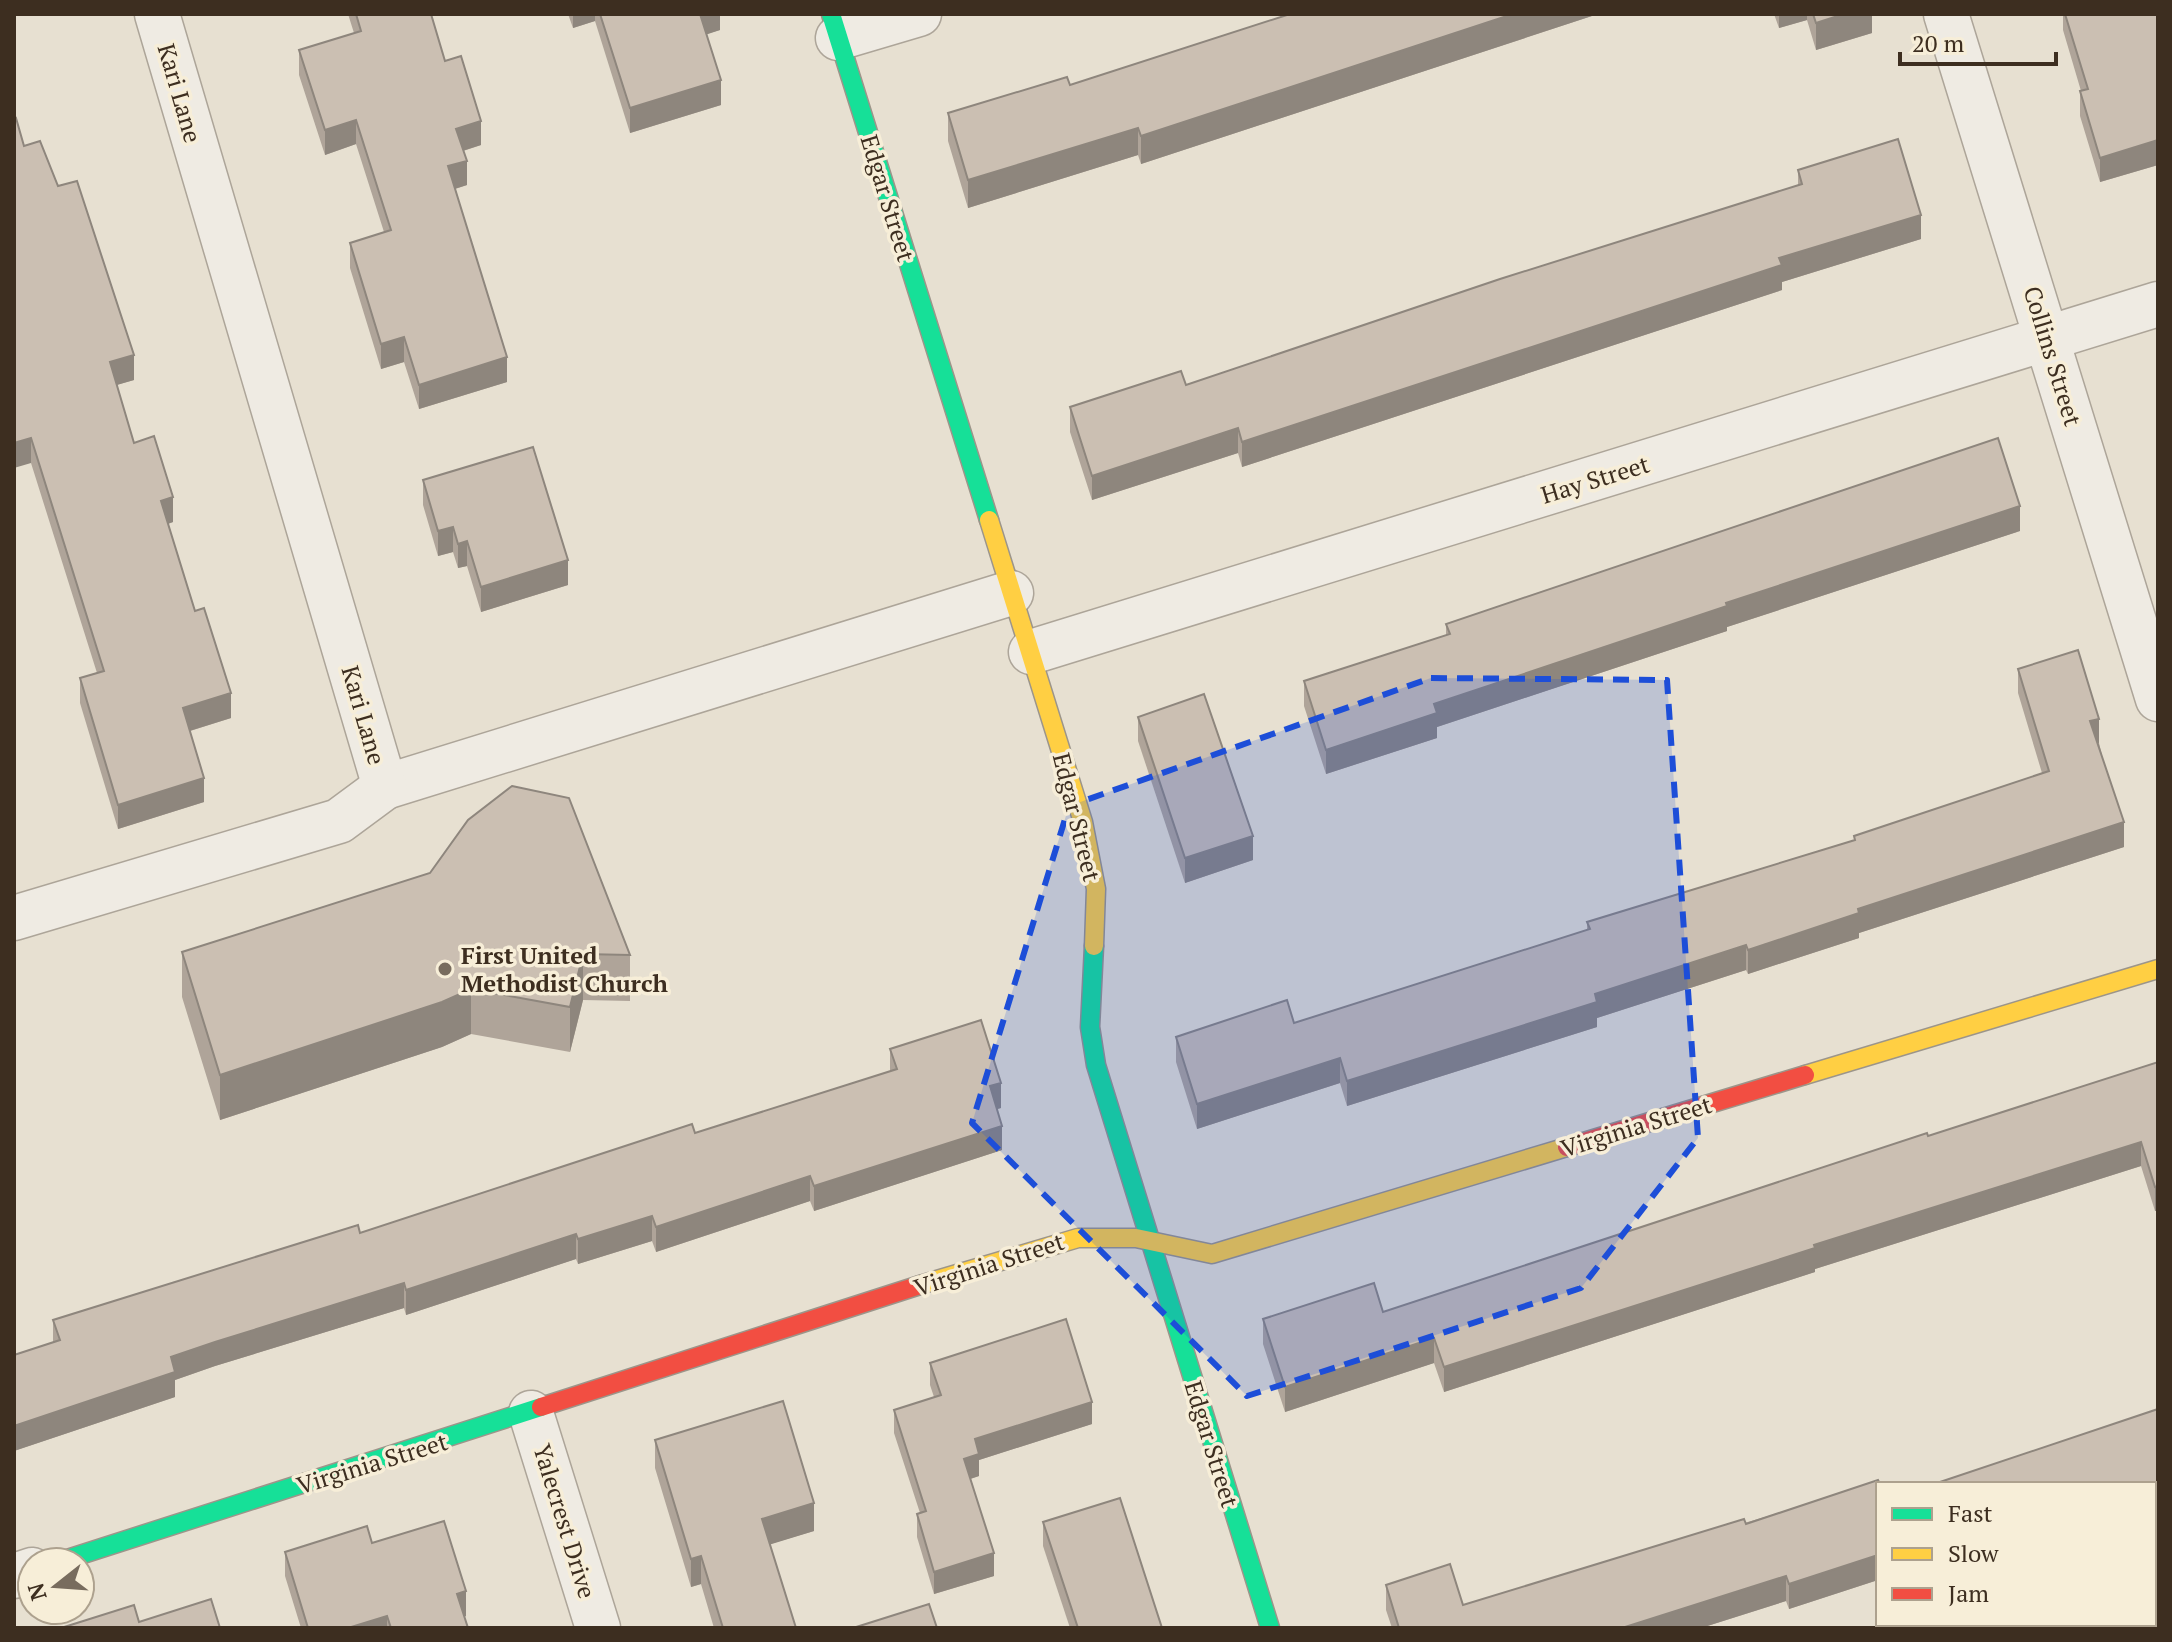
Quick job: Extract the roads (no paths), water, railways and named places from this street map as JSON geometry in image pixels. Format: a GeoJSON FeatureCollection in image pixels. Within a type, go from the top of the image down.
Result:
{"type":"FeatureCollection","features":[{"type":"Feature","properties":{"kind":"street","name":"Kari Lane"},"geometry":{"type":"LineString","coordinates":[[157,14],[385,787],[1011,593]]}},
{"type":"Feature","properties":{"kind":"street"},"geometry":{"type":"LineString","coordinates":[[835,26],[919,14]]}},
{"type":"Feature","properties":{"kind":"street","name":"Collins Street"},"geometry":{"type":"LineString","coordinates":[[1946,14],[2158,699]]}},
{"type":"Feature","properties":{"kind":"street","name":"Edgar Street"},"geometry":{"type":"LineString","coordinates":[[835,26],[1083,822],[1096,889],[1090,1027],[1096,1065],[1270,1628]]}},
{"type":"Feature","properties":{"kind":"street","name":"Hay Street"},"geometry":{"type":"LineString","coordinates":[[1031,652],[2158,304]]}},
{"type":"Feature","properties":{"kind":"street"},"geometry":{"type":"LineString","coordinates":[[14,918],[339,821],[385,787]]}},
{"type":"Feature","properties":{"kind":"street","name":"Virginia Street"},"geometry":{"type":"LineString","coordinates":[[96,1550],[531,1413],[1059,1241],[1079,1236],[1148,1238],[1212,1254],[2158,969]]}},
{"type":"Feature","properties":{"kind":"street","name":"Yalecrest Drive"},"geometry":{"type":"LineString","coordinates":[[531,1413],[598,1628]]}},
{"type":"Feature","properties":{"kind":"place","name":"First United Methodist Church"},"geometry":{"type":"Point","coordinates":[445,969]}}]}
